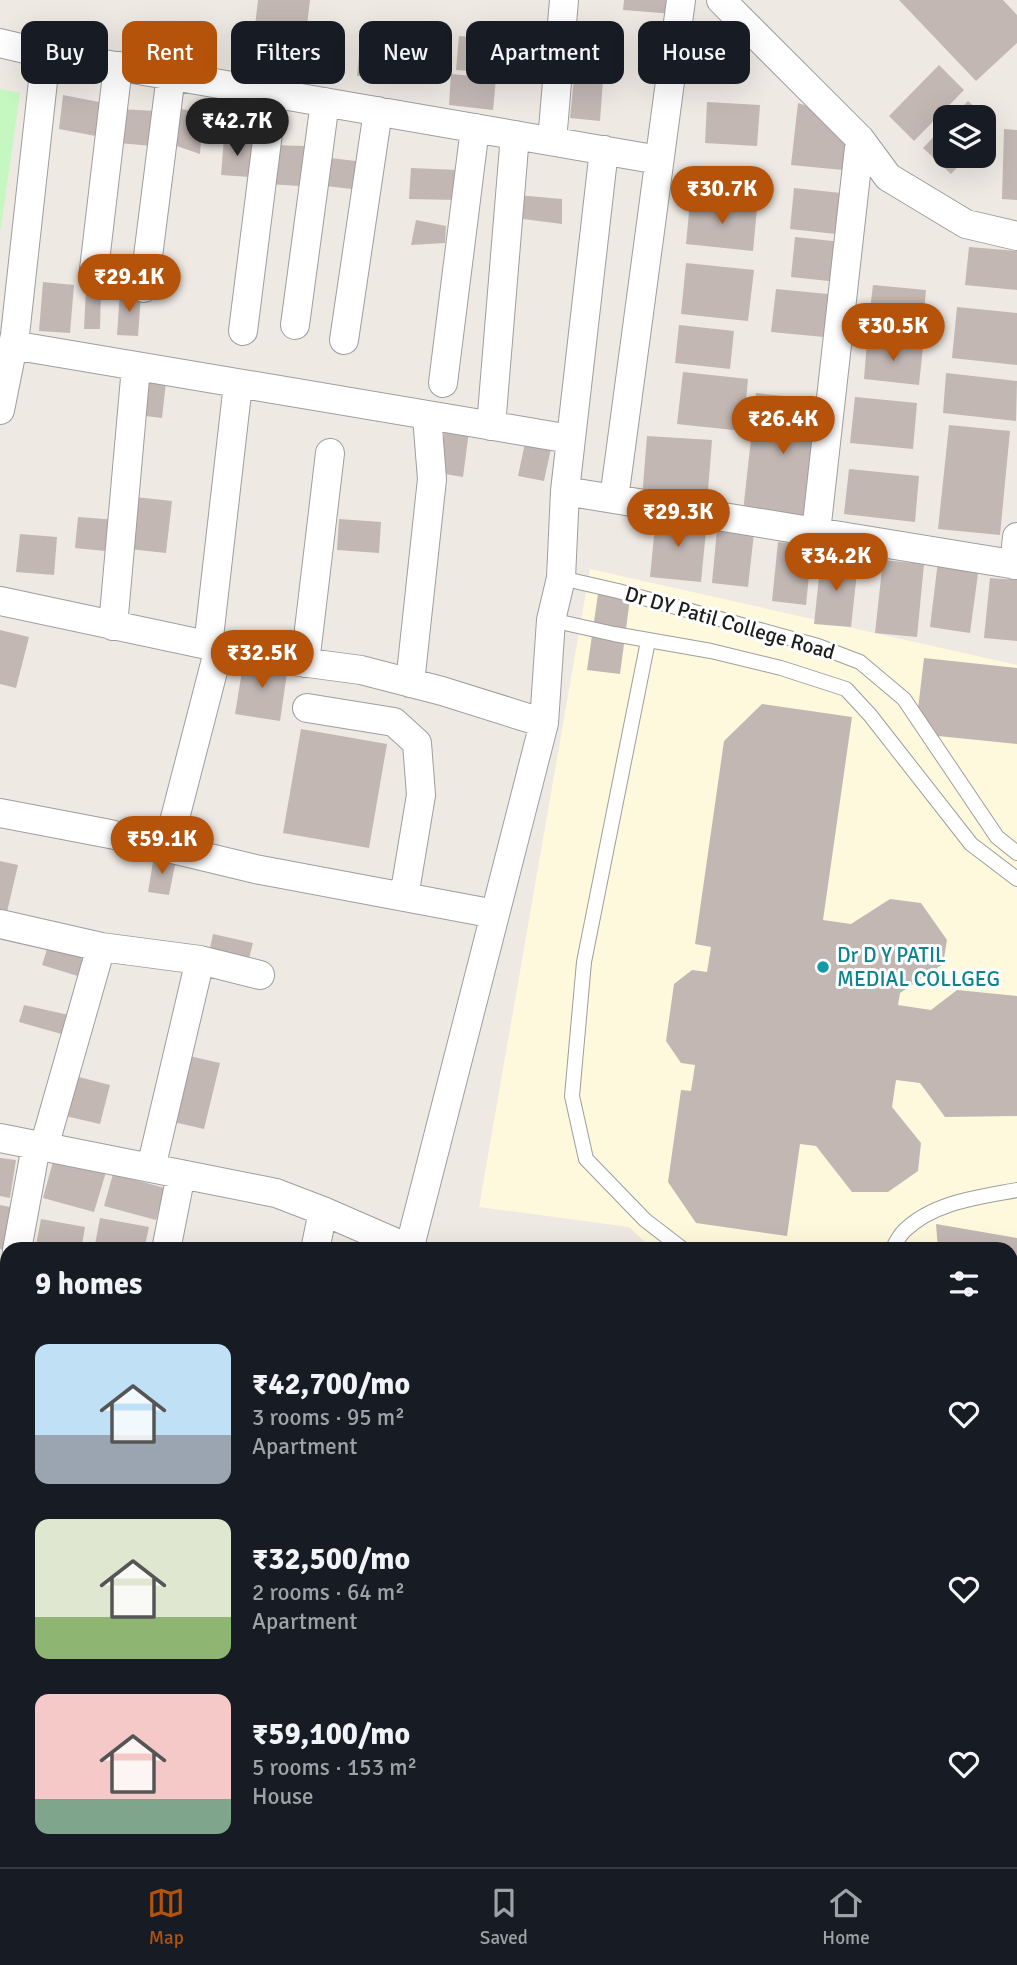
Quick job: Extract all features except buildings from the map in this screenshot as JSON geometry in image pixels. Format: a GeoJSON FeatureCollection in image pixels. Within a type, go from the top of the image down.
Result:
{"type":"FeatureCollection","features":[{"type":"Feature","properties":{"kind":"street"},"geometry":{"type":"LineString","coordinates":[[551,141],[564,0]]}},
{"type":"Feature","properties":{"kind":"street"},"geometry":{"type":"LineString","coordinates":[[614,499],[681,0]]}},
{"type":"Feature","properties":{"kind":"street"},"geometry":{"type":"LineString","coordinates":[[722,0],[860,139],[888,177],[966,224],[1017,236]]}},
{"type":"Feature","properties":{"kind":"street"},"geometry":{"type":"LineString","coordinates":[[0,43],[21,48]]}},
{"type":"Feature","properties":{"kind":"street"},"geometry":{"type":"LineString","coordinates":[[108,64],[122,67]]}},
{"type":"Feature","properties":{"kind":"street"},"geometry":{"type":"LineString","coordinates":[[93,278],[118,66]]}},
{"type":"Feature","properties":{"kind":"street"},"geometry":{"type":"LineString","coordinates":[[217,83],[659,160]]}},
{"type":"Feature","properties":{"kind":"street"},"geometry":{"type":"LineString","coordinates":[[0,410],[12,345],[42,84]]}},
{"type":"Feature","properties":{"kind":"street"},"geometry":{"type":"LineString","coordinates":[[144,288],[170,84]]}},
{"type":"Feature","properties":{"kind":"street"},"geometry":{"type":"LineString","coordinates":[[243,331],[273,93]]}},
{"type":"Feature","properties":{"kind":"street"},"geometry":{"type":"LineString","coordinates":[[295,325],[325,102]]}},
{"type":"Feature","properties":{"kind":"street"},"geometry":{"type":"LineString","coordinates":[[344,340],[378,111]]}},
{"type":"Feature","properties":{"kind":"street"},"geometry":{"type":"LineString","coordinates":[[443,383],[475,128]]}},
{"type":"Feature","properties":{"kind":"street"},"geometry":{"type":"LineString","coordinates":[[491,426],[515,135]]}},
{"type":"Feature","properties":{"kind":"street"},"geometry":{"type":"LineString","coordinates":[[816,532],[860,139]]}},
{"type":"Feature","properties":{"kind":"street"},"geometry":{"type":"LineString","coordinates":[[410,1242],[544,723],[551,620],[561,578],[570,439],[604,150]]}},
{"type":"Feature","properties":{"kind":"street"},"geometry":{"type":"LineString","coordinates":[[12,345],[570,439]]}},
{"type":"Feature","properties":{"kind":"street"},"geometry":{"type":"LineString","coordinates":[[113,626],[136,367]]}},
{"type":"Feature","properties":{"kind":"street"},"geometry":{"type":"LineString","coordinates":[[167,849],[213,647],[238,384]]}},
{"type":"Feature","properties":{"kind":"street"},"geometry":{"type":"LineString","coordinates":[[410,683],[432,479],[427,416]]}},
{"type":"Feature","properties":{"kind":"street"},"geometry":{"type":"LineString","coordinates":[[306,663],[330,453]]}},
{"type":"Feature","properties":{"kind":"street"},"geometry":{"type":"LineString","coordinates":[[565,491],[1015,565],[1017,537]]}},
{"type":"Feature","properties":{"kind":"street"},"geometry":{"type":"LineString","coordinates":[[0,601],[262,657],[361,670],[442,691],[544,723]]}},
{"type":"Feature","properties":{"kind":"street"},"geometry":{"type":"LineString","coordinates":[[307,708],[394,722],[417,743],[421,794],[404,897]]}},
{"type":"Feature","properties":{"kind":"street"},"geometry":{"type":"LineString","coordinates":[[0,813],[110,834],[256,869],[495,914]]}},
{"type":"Feature","properties":{"kind":"street"},"geometry":{"type":"LineString","coordinates":[[0,924],[101,947],[200,961],[260,975]]}},
{"type":"Feature","properties":{"kind":"street"},"geometry":{"type":"LineString","coordinates":[[19,1242],[40,1147],[101,947]]}},
{"type":"Feature","properties":{"kind":"street"},"geometry":{"type":"LineString","coordinates":[[151,1168],[200,961]]}},
{"type":"Feature","properties":{"kind":"street"},"geometry":{"type":"LineString","coordinates":[[0,1138],[276,1193],[392,1242]]}},
{"type":"Feature","properties":{"kind":"street"},"geometry":{"type":"LineString","coordinates":[[168,1242],[181,1174]]}},
{"type":"Feature","properties":{"kind":"street"},"geometry":{"type":"LineString","coordinates":[[317,1242],[323,1211]]}},
{"type":"Feature","properties":{"kind":"lane","name":"Dr DY Patil College Road"},"geometry":{"type":"LineString","coordinates":[[561,578],[818,646],[860,662],[904,699],[997,837],[1017,853]]}},
{"type":"Feature","properties":{"kind":"lane","name":"Dr DY Patil College Road"},"geometry":{"type":"LineString","coordinates":[[551,620],[711,651],[781,668],[846,689],[870,715],[971,844],[1017,878]]}},
{"type":"Feature","properties":{"kind":"lane"},"geometry":{"type":"LineString","coordinates":[[648,640],[584,962],[572,1096],[586,1159],[645,1220],[674,1242]]}},
{"type":"Feature","properties":{"kind":"lane"},"geometry":{"type":"LineString","coordinates":[[896,1242],[903,1231],[933,1211],[984,1196],[1017,1190]]}},
{"type":"Feature","properties":{"kind":"shaded area"},"geometry":{"type":"Polygon","coordinates":[[[590,569],[1017,665],[1017,1242],[645,1242],[629,1227],[479,1207],[590,569]]]}},
{"type":"Feature","properties":{"kind":"green space"},"geometry":{"type":"Polygon","coordinates":[[[0,89],[20,93],[0,233],[0,89]]]}},
{"type":"Feature","properties":{"kind":"place","name":"Dr D Y PATIL MEDIAL COLLGEG"},"geometry":{"type":"Point","coordinates":[823,967]}}]}
